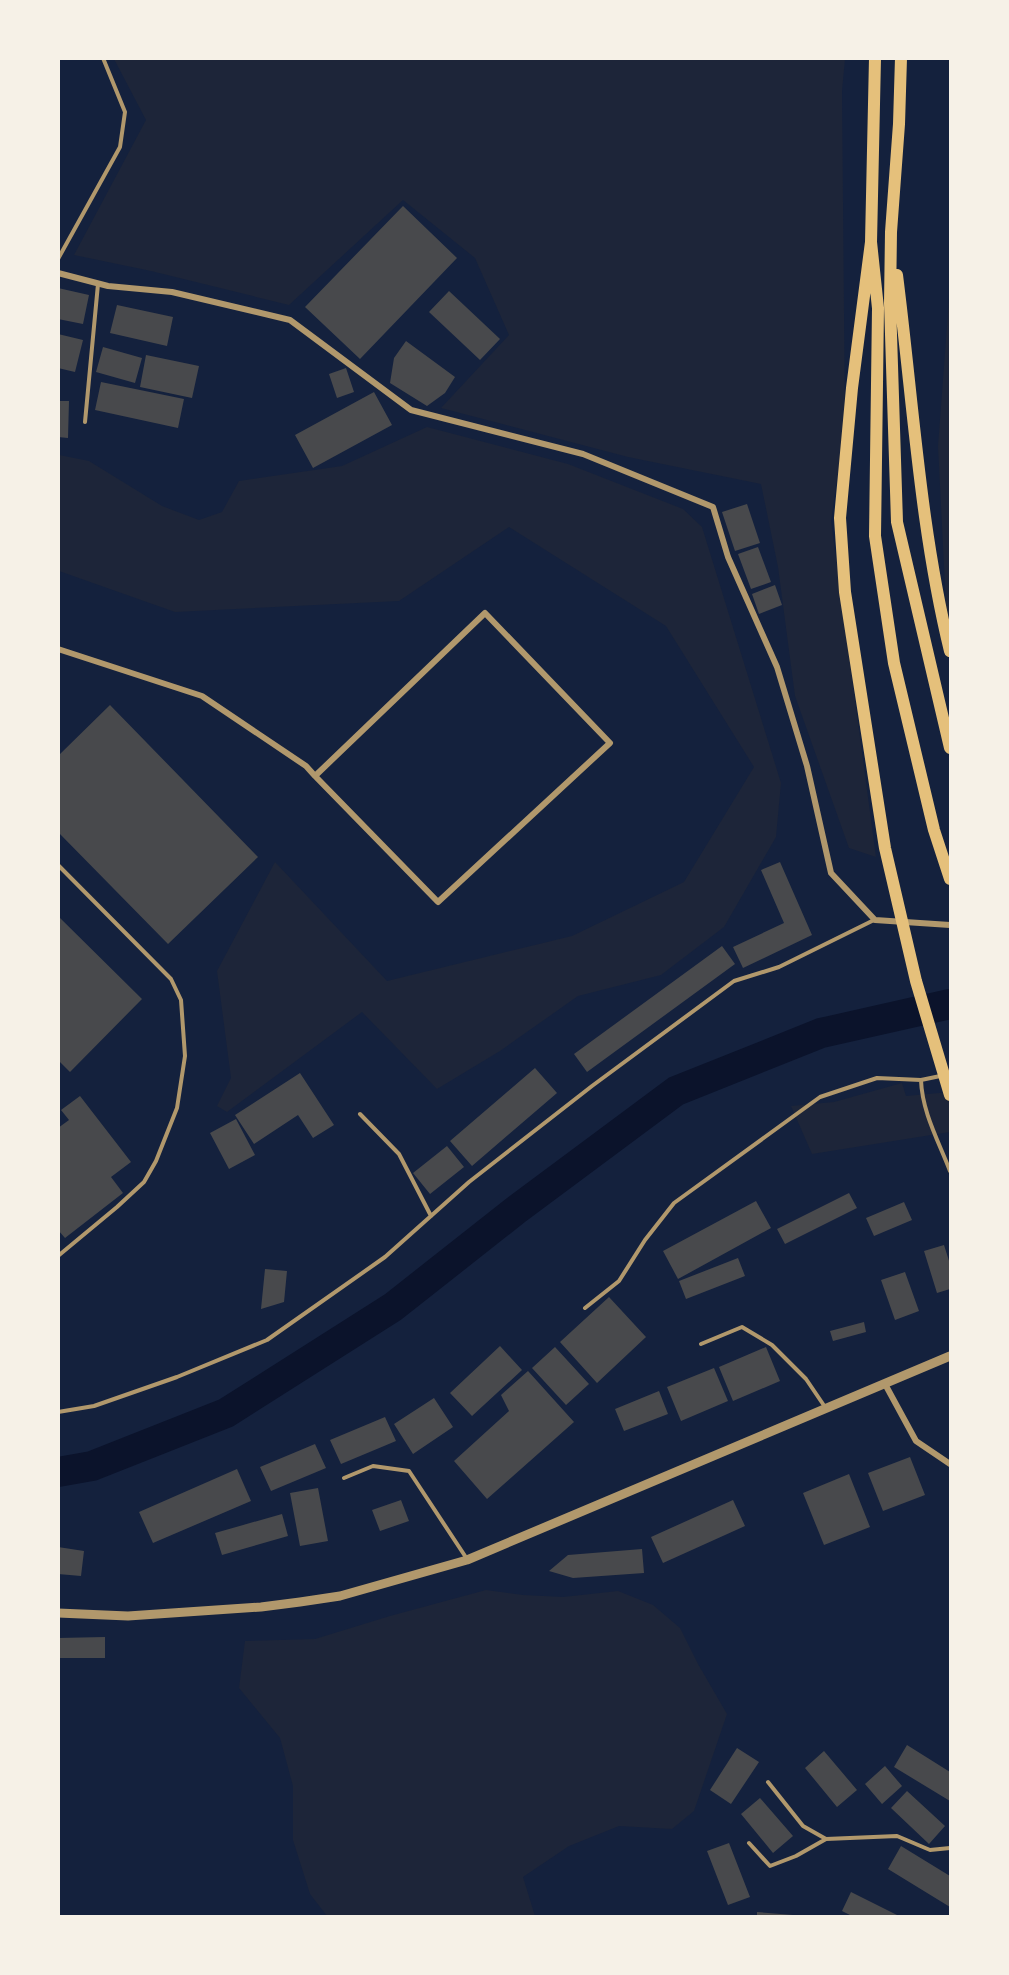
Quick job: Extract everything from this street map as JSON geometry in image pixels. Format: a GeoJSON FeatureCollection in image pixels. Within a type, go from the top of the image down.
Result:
{"type":"FeatureCollection","features":[{"type":"Feature","properties":{"kind":"highway"},"geometry":{"type":"LineString","coordinates":[[875,58],[871,242],[852,388],[840,518],[845,592],[882,828],[916,981],[951,1095]]}},
{"type":"Feature","properties":{"kind":"highway"},"geometry":{"type":"LineString","coordinates":[[901,58],[891,232],[890,303],[897,522],[951,748]]}},
{"type":"Feature","properties":{"kind":"highway"},"geometry":{"type":"LineString","coordinates":[[891,232],[924,508],[938,602],[951,651]]}},
{"type":"Feature","properties":{"kind":"highway"},"geometry":{"type":"LineString","coordinates":[[871,242],[879,308],[875,536],[894,663],[934,830],[951,879]]}},
{"type":"Feature","properties":{"kind":"street"},"geometry":{"type":"LineString","coordinates":[[58,273],[108,286],[172,292],[290,320],[411,410],[583,454],[713,507],[728,556],[777,668],[807,766],[831,873],[875,920],[951,925]]}},
{"type":"Feature","properties":{"kind":"street"},"geometry":{"type":"LineString","coordinates":[[58,649],[202,696],[306,766],[315,776],[438,902],[610,743],[485,613],[315,776]]}},
{"type":"Feature","properties":{"kind":"street"},"geometry":{"type":"LineString","coordinates":[[58,1613],[128,1616],[261,1608],[340,1596],[467,1560],[951,1356]]}},
{"type":"Feature","properties":{"kind":"street"},"geometry":{"type":"LineString","coordinates":[[885,1384],[916,1441],[951,1464]]}},
{"type":"Feature","properties":{"kind":"lane"},"geometry":{"type":"LineString","coordinates":[[58,259],[120,147],[124,112],[103,58]]}},
{"type":"Feature","properties":{"kind":"lane"},"geometry":{"type":"LineString","coordinates":[[85,422],[98,283]]}},
{"type":"Feature","properties":{"kind":"lane"},"geometry":{"type":"LineString","coordinates":[[58,865],[171,979],[181,1000],[185,1056],[177,1108],[156,1161],[144,1182],[58,1256]]}},
{"type":"Feature","properties":{"kind":"lane"},"geometry":{"type":"LineString","coordinates":[[58,1412],[94,1406],[177,1377],[267,1340],[385,1257],[469,1182],[592,1086],[734,981],[779,967],[875,920]]}},
{"type":"Feature","properties":{"kind":"lane"},"geometry":{"type":"LineString","coordinates":[[585,1308],[619,1281],[645,1240],[674,1203],[820,1097],[877,1078],[921,1080],[951,1074]]}},
{"type":"Feature","properties":{"kind":"lane"},"geometry":{"type":"LineString","coordinates":[[921,1080],[921,1093],[928,1115],[951,1171]]}},
{"type":"Feature","properties":{"kind":"lane"},"geometry":{"type":"LineString","coordinates":[[360,1114],[399,1154],[431,1216]]}},
{"type":"Feature","properties":{"kind":"lane"},"geometry":{"type":"LineString","coordinates":[[701,1344],[742,1327],[772,1345],[806,1379],[825,1408]]}},
{"type":"Feature","properties":{"kind":"lane"},"geometry":{"type":"LineString","coordinates":[[344,1478],[373,1466],[409,1471],[467,1560]]}},
{"type":"Feature","properties":{"kind":"lane"},"geometry":{"type":"LineString","coordinates":[[768,1782],[803,1826],[826,1839]]}},
{"type":"Feature","properties":{"kind":"lane"},"geometry":{"type":"LineString","coordinates":[[749,1843],[770,1866],[796,1856],[826,1839],[897,1836],[930,1850],[951,1848]]}},
{"type":"Feature","properties":{"kind":"shaded area"},"geometry":{"type":"Polygon","coordinates":[[[114,59],[845,59],[842,91],[845,424],[831,521],[876,857],[849,848],[795,696],[778,567],[761,484],[628,457],[441,408],[509,335],[475,258],[403,200],[289,305],[151,271],[74,255],[146,120],[114,59]]]}},
{"type":"Feature","properties":{"kind":"shaded area"},"geometry":{"type":"Polygon","coordinates":[[[950,286],[950,619],[946,606],[938,446],[950,286]]]}},
{"type":"Feature","properties":{"kind":"shaded area"},"geometry":{"type":"Polygon","coordinates":[[[427,427],[568,464],[683,509],[702,527],[781,783],[776,837],[724,927],[661,975],[578,996],[500,1051],[437,1089],[362,1012],[227,1112],[217,1106],[231,1078],[217,971],[275,862],[387,981],[572,936],[684,882],[754,767],[666,626],[509,527],[399,601],[175,612],[59,571],[59,455],[89,461],[162,506],[199,520],[222,512],[239,481],[342,466],[427,427]]]}},
{"type":"Feature","properties":{"kind":"shaded area"},"geometry":{"type":"Polygon","coordinates":[[[902,1083],[906,1096],[950,1092],[950,1132],[812,1154],[791,1106],[834,1102],[902,1083]]]}},
{"type":"Feature","properties":{"kind":"shaded area"},"geometry":{"type":"Polygon","coordinates":[[[486,1590],[563,1597],[618,1591],[653,1605],[680,1628],[727,1714],[694,1811],[672,1829],[619,1826],[569,1846],[523,1877],[535,1916],[327,1916],[310,1894],[293,1840],[293,1786],[280,1738],[239,1688],[245,1641],[315,1639],[486,1590]]]}},
{"type":"Feature","properties":{"kind":"building"},"geometry":{"type":"Polygon","coordinates":[[[403,206],[457,258],[360,359],[305,307],[403,206]]]}},
{"type":"Feature","properties":{"kind":"building"},"geometry":{"type":"Polygon","coordinates":[[[58,288],[89,295],[83,324],[58,319],[58,288]]]}},
{"type":"Feature","properties":{"kind":"building"},"geometry":{"type":"Polygon","coordinates":[[[449,291],[500,339],[480,360],[429,312],[449,291]]]}},
{"type":"Feature","properties":{"kind":"building"},"geometry":{"type":"Polygon","coordinates":[[[117,305],[173,317],[167,346],[110,333],[117,305]]]}},
{"type":"Feature","properties":{"kind":"building"},"geometry":{"type":"Polygon","coordinates":[[[58,334],[83,340],[75,372],[58,368],[58,334]]]}},
{"type":"Feature","properties":{"kind":"building"},"geometry":{"type":"Polygon","coordinates":[[[406,341],[455,377],[445,393],[427,406],[390,383],[394,358],[406,341]]]}},
{"type":"Feature","properties":{"kind":"building"},"geometry":{"type":"Polygon","coordinates":[[[103,347],[142,358],[135,383],[96,372],[103,347]]]}},
{"type":"Feature","properties":{"kind":"building"},"geometry":{"type":"Polygon","coordinates":[[[146,355],[199,366],[192,398],[140,387],[146,355]]]}},
{"type":"Feature","properties":{"kind":"building"},"geometry":{"type":"Polygon","coordinates":[[[346,368],[354,392],[337,398],[329,374],[346,368]]]}},
{"type":"Feature","properties":{"kind":"building"},"geometry":{"type":"Polygon","coordinates":[[[101,382],[184,399],[178,428],[95,410],[101,382]]]}},
{"type":"Feature","properties":{"kind":"building"},"geometry":{"type":"Polygon","coordinates":[[[374,392],[392,425],[313,468],[295,435],[374,392]]]}},
{"type":"Feature","properties":{"kind":"building"},"geometry":{"type":"Polygon","coordinates":[[[58,401],[69,401],[68,438],[58,437],[58,401]]]}},
{"type":"Feature","properties":{"kind":"building"},"geometry":{"type":"Polygon","coordinates":[[[747,504],[760,543],[735,551],[722,512],[747,504]]]}},
{"type":"Feature","properties":{"kind":"building"},"geometry":{"type":"Polygon","coordinates":[[[758,547],[771,582],[751,589],[738,554],[758,547]]]}},
{"type":"Feature","properties":{"kind":"building"},"geometry":{"type":"Polygon","coordinates":[[[775,585],[782,605],[759,614],[752,594],[775,585]]]}},
{"type":"Feature","properties":{"kind":"building"},"geometry":{"type":"Polygon","coordinates":[[[110,705],[258,857],[168,944],[58,832],[58,756],[110,705]]]}},
{"type":"Feature","properties":{"kind":"building"},"geometry":{"type":"Polygon","coordinates":[[[780,862],[812,935],[743,968],[733,947],[784,923],[761,870],[780,862]]]}},
{"type":"Feature","properties":{"kind":"building"},"geometry":{"type":"Polygon","coordinates":[[[58,916],[142,999],[70,1072],[58,1060],[58,916]]]}},
{"type":"Feature","properties":{"kind":"building"},"geometry":{"type":"Polygon","coordinates":[[[722,946],[735,964],[587,1072],[574,1054],[722,946]]]}},
{"type":"Feature","properties":{"kind":"building"},"geometry":{"type":"Polygon","coordinates":[[[535,1068],[557,1093],[472,1166],[450,1141],[535,1068]]]}},
{"type":"Feature","properties":{"kind":"building"},"geometry":{"type":"Polygon","coordinates":[[[300,1073],[334,1125],[313,1138],[298,1115],[254,1144],[235,1115],[300,1073]]]}},
{"type":"Feature","properties":{"kind":"building"},"geometry":{"type":"Polygon","coordinates":[[[80,1096],[131,1162],[111,1177],[123,1193],[65,1238],[58,1230],[58,1128],[69,1120],[61,1110],[80,1096]]]}},
{"type":"Feature","properties":{"kind":"building"},"geometry":{"type":"Polygon","coordinates":[[[236,1119],[255,1155],[229,1169],[210,1133],[236,1119]]]}},
{"type":"Feature","properties":{"kind":"building"},"geometry":{"type":"Polygon","coordinates":[[[447,1146],[464,1167],[430,1194],[413,1173],[447,1146]]]}},
{"type":"Feature","properties":{"kind":"building"},"geometry":{"type":"Polygon","coordinates":[[[849,1193],[857,1208],[785,1244],[777,1229],[849,1193]]]}},
{"type":"Feature","properties":{"kind":"building"},"geometry":{"type":"Polygon","coordinates":[[[756,1201],[771,1228],[678,1279],[663,1251],[756,1201]]]}},
{"type":"Feature","properties":{"kind":"building"},"geometry":{"type":"Polygon","coordinates":[[[904,1202],[912,1220],[874,1236],[866,1218],[904,1202]]]}},
{"type":"Feature","properties":{"kind":"building"},"geometry":{"type":"Polygon","coordinates":[[[944,1245],[950,1264],[950,1289],[937,1293],[924,1251],[944,1245]]]}},
{"type":"Feature","properties":{"kind":"building"},"geometry":{"type":"Polygon","coordinates":[[[738,1258],[745,1276],[686,1299],[679,1281],[738,1258]]]}},
{"type":"Feature","properties":{"kind":"building"},"geometry":{"type":"Polygon","coordinates":[[[265,1269],[287,1271],[284,1302],[261,1309],[265,1269]]]}},
{"type":"Feature","properties":{"kind":"building"},"geometry":{"type":"Polygon","coordinates":[[[905,1272],[919,1311],[895,1320],[881,1280],[905,1272]]]}},
{"type":"Feature","properties":{"kind":"building"},"geometry":{"type":"Polygon","coordinates":[[[609,1297],[646,1337],[597,1383],[560,1342],[609,1297]]]}},
{"type":"Feature","properties":{"kind":"building"},"geometry":{"type":"Polygon","coordinates":[[[864,1322],[866,1332],[833,1341],[830,1331],[864,1322]]]}},
{"type":"Feature","properties":{"kind":"building"},"geometry":{"type":"Polygon","coordinates":[[[500,1346],[522,1370],[472,1416],[450,1393],[500,1346]]]}},
{"type":"Feature","properties":{"kind":"building"},"geometry":{"type":"Polygon","coordinates":[[[555,1347],[589,1384],[566,1405],[532,1368],[555,1347]]]}},
{"type":"Feature","properties":{"kind":"building"},"geometry":{"type":"Polygon","coordinates":[[[766,1347],[780,1381],[733,1401],[719,1367],[766,1347]]]}},
{"type":"Feature","properties":{"kind":"building"},"geometry":{"type":"Polygon","coordinates":[[[714,1368],[728,1401],[681,1421],[667,1387],[714,1368]]]}},
{"type":"Feature","properties":{"kind":"building"},"geometry":{"type":"Polygon","coordinates":[[[528,1371],[574,1422],[487,1499],[454,1461],[509,1411],[501,1395],[528,1371]]]}},
{"type":"Feature","properties":{"kind":"building"},"geometry":{"type":"Polygon","coordinates":[[[659,1391],[668,1414],[624,1431],[615,1409],[659,1391]]]}},
{"type":"Feature","properties":{"kind":"building"},"geometry":{"type":"Polygon","coordinates":[[[434,1398],[453,1427],[413,1454],[394,1424],[434,1398]]]}},
{"type":"Feature","properties":{"kind":"building"},"geometry":{"type":"Polygon","coordinates":[[[385,1417],[396,1441],[341,1464],[330,1440],[385,1417]]]}},
{"type":"Feature","properties":{"kind":"building"},"geometry":{"type":"Polygon","coordinates":[[[315,1444],[326,1468],[271,1491],[260,1467],[315,1444]]]}},
{"type":"Feature","properties":{"kind":"building"},"geometry":{"type":"Polygon","coordinates":[[[910,1457],[925,1495],[883,1511],[868,1473],[910,1457]]]}},
{"type":"Feature","properties":{"kind":"building"},"geometry":{"type":"Polygon","coordinates":[[[237,1469],[251,1501],[153,1543],[139,1512],[237,1469]]]}},
{"type":"Feature","properties":{"kind":"building"},"geometry":{"type":"Polygon","coordinates":[[[849,1474],[870,1527],[824,1545],[803,1493],[849,1474]]]}},
{"type":"Feature","properties":{"kind":"building"},"geometry":{"type":"Polygon","coordinates":[[[318,1488],[328,1541],[300,1546],[290,1493],[318,1488]]]}},
{"type":"Feature","properties":{"kind":"building"},"geometry":{"type":"Polygon","coordinates":[[[401,1500],[409,1521],[380,1531],[372,1510],[401,1500]]]}},
{"type":"Feature","properties":{"kind":"building"},"geometry":{"type":"Polygon","coordinates":[[[733,1500],[745,1526],[663,1563],[651,1537],[733,1500]]]}},
{"type":"Feature","properties":{"kind":"building"},"geometry":{"type":"Polygon","coordinates":[[[282,1514],[288,1536],[222,1555],[215,1533],[282,1514]]]}},
{"type":"Feature","properties":{"kind":"building"},"geometry":{"type":"Polygon","coordinates":[[[58,1547],[84,1551],[81,1576],[58,1574],[58,1547]]]}},
{"type":"Feature","properties":{"kind":"building"},"geometry":{"type":"Polygon","coordinates":[[[642,1549],[644,1573],[573,1578],[549,1571],[568,1555],[642,1549]]]}},
{"type":"Feature","properties":{"kind":"building"},"geometry":{"type":"Polygon","coordinates":[[[105,1637],[105,1658],[58,1658],[58,1638],[105,1637]]]}},
{"type":"Feature","properties":{"kind":"building"},"geometry":{"type":"Polygon","coordinates":[[[907,1745],[950,1772],[950,1801],[894,1767],[907,1745]]]}},
{"type":"Feature","properties":{"kind":"building"},"geometry":{"type":"Polygon","coordinates":[[[737,1748],[759,1762],[731,1804],[710,1790],[737,1748]]]}},
{"type":"Feature","properties":{"kind":"building"},"geometry":{"type":"Polygon","coordinates":[[[824,1751],[857,1790],[837,1807],[805,1768],[824,1751]]]}},
{"type":"Feature","properties":{"kind":"building"},"geometry":{"type":"Polygon","coordinates":[[[885,1766],[902,1786],[882,1804],[865,1784],[885,1766]]]}},
{"type":"Feature","properties":{"kind":"building"},"geometry":{"type":"Polygon","coordinates":[[[907,1791],[945,1826],[929,1844],[891,1808],[907,1791]]]}},
{"type":"Feature","properties":{"kind":"building"},"geometry":{"type":"Polygon","coordinates":[[[760,1798],[793,1836],[773,1853],[741,1814],[760,1798]]]}},
{"type":"Feature","properties":{"kind":"building"},"geometry":{"type":"Polygon","coordinates":[[[729,1843],[750,1897],[728,1905],[707,1851],[729,1843]]]}},
{"type":"Feature","properties":{"kind":"building"},"geometry":{"type":"Polygon","coordinates":[[[901,1846],[950,1876],[950,1907],[888,1869],[901,1846]]]}},
{"type":"Feature","properties":{"kind":"building"},"geometry":{"type":"Polygon","coordinates":[[[851,1892],[899,1916],[852,1916],[842,1911],[851,1892]]]}},
{"type":"Feature","properties":{"kind":"building"},"geometry":{"type":"Polygon","coordinates":[[[757,1912],[793,1915],[793,1916],[757,1916],[757,1912]]]}},
{"type":"Feature","properties":{"kind":"waterway"},"geometry":{"type":"LineString","coordinates":[[58,1472],[92,1466],[226,1413],[393,1307],[516,1210],[676,1091],[821,1033],[950,1004]]}}]}
